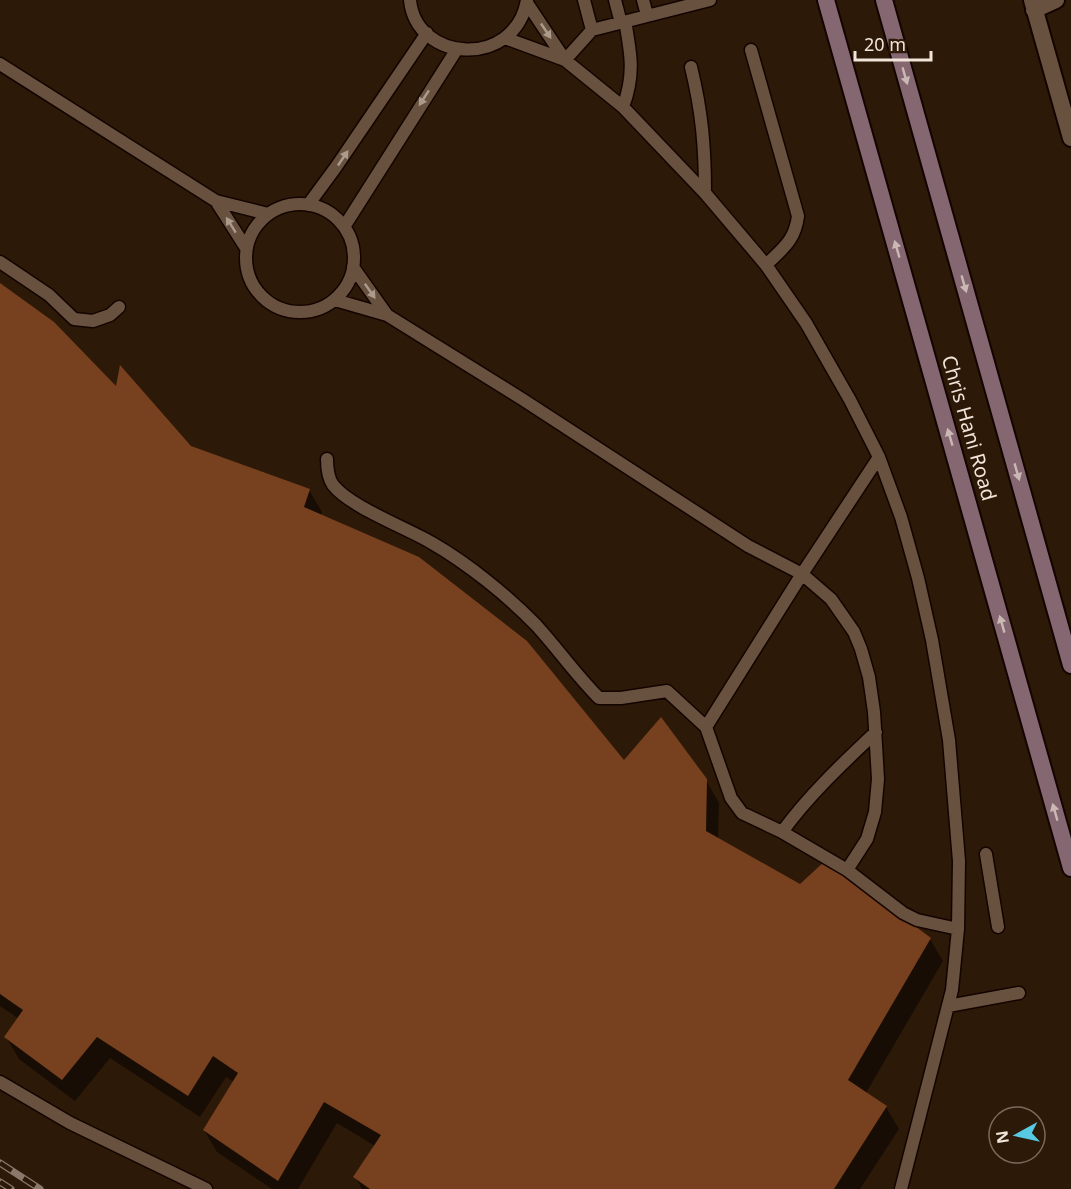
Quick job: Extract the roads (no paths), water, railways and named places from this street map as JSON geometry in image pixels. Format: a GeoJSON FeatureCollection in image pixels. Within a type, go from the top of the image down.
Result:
{"type":"FeatureCollection","features":[{"type":"Feature","properties":{"kind":"main road","name":"Chris Hani Road"},"geometry":{"type":"LineString","coordinates":[[826,0],[1071,868]]}},
{"type":"Feature","properties":{"kind":"main road","name":"Chris Hani Road"},"geometry":{"type":"LineString","coordinates":[[884,0],[1071,666]]}},
{"type":"Feature","properties":{"kind":"street"},"geometry":{"type":"LineString","coordinates":[[1056,0],[1033,5],[1071,138]]}},
{"type":"Feature","properties":{"kind":"lane"},"geometry":{"type":"LineString","coordinates":[[411,0],[417,20],[440,44],[456,50],[473,51],[490,47],[505,38],[515,28],[527,1]]}},
{"type":"Feature","properties":{"kind":"lane"},"geometry":{"type":"LineString","coordinates":[[584,0],[592,30]]}},
{"type":"Feature","properties":{"kind":"lane"},"geometry":{"type":"LineString","coordinates":[[615,0],[623,22],[632,62],[630,88],[623,107]]}},
{"type":"Feature","properties":{"kind":"lane"},"geometry":{"type":"LineString","coordinates":[[643,0],[647,15]]}},
{"type":"Feature","properties":{"kind":"lane"},"geometry":{"type":"LineString","coordinates":[[527,1],[565,60],[623,107],[705,192],[766,265],[806,323],[850,400],[879,457],[902,517],[932,640],[949,740],[959,861],[958,929],[952,990],[901,1189]]}},
{"type":"Feature","properties":{"kind":"lane"},"geometry":{"type":"LineString","coordinates":[[565,60],[592,30],[676,5],[705,1]]}},
{"type":"Feature","properties":{"kind":"lane"},"geometry":{"type":"LineString","coordinates":[[308,205],[427,33]]}},
{"type":"Feature","properties":{"kind":"lane"},"geometry":{"type":"LineString","coordinates":[[505,38],[565,60]]}},
{"type":"Feature","properties":{"kind":"lane"},"geometry":{"type":"LineString","coordinates":[[344,227],[456,50]]}},
{"type":"Feature","properties":{"kind":"lane"},"geometry":{"type":"LineString","coordinates":[[751,50],[798,216],[797,229],[793,238],[766,265]]}},
{"type":"Feature","properties":{"kind":"lane"},"geometry":{"type":"LineString","coordinates":[[0,64],[216,201],[268,214]]}},
{"type":"Feature","properties":{"kind":"lane"},"geometry":{"type":"LineString","coordinates":[[691,68],[700,104],[705,148],[705,192]]}},
{"type":"Feature","properties":{"kind":"lane"},"geometry":{"type":"LineString","coordinates":[[216,201],[246,249]]}},
{"type":"Feature","properties":{"kind":"lane"},"geometry":{"type":"LineString","coordinates":[[294,204],[308,205],[334,216],[344,227],[352,247],[353,267],[347,285],[335,300],[323,308],[294,313],[266,302],[256,291],[249,278],[246,249],[258,223],[268,214],[280,207],[294,204]]}},
{"type":"Feature","properties":{"kind":"lane"},"geometry":{"type":"LineString","coordinates":[[0,262],[49,296],[74,319],[93,321],[110,315],[119,307]]}},
{"type":"Feature","properties":{"kind":"lane"},"geometry":{"type":"LineString","coordinates":[[353,267],[387,315]]}},
{"type":"Feature","properties":{"kind":"lane"},"geometry":{"type":"LineString","coordinates":[[335,300],[387,315],[522,399],[748,546],[802,574],[831,599],[854,632],[861,649],[869,677],[876,732],[878,780],[875,812],[867,839],[847,870]]}},
{"type":"Feature","properties":{"kind":"lane"},"geometry":{"type":"LineString","coordinates":[[706,727],[879,457]]}},
{"type":"Feature","properties":{"kind":"lane"},"geometry":{"type":"LineString","coordinates":[[327,459],[327,471],[333,485],[346,496],[433,543],[504,594],[534,624],[599,698],[621,698],[667,691],[706,727],[731,798],[742,813],[782,832],[847,870],[903,913],[917,920],[958,929]]}},
{"type":"Feature","properties":{"kind":"lane"},"geometry":{"type":"LineString","coordinates":[[782,832],[833,772],[876,732]]}},
{"type":"Feature","properties":{"kind":"lane"},"geometry":{"type":"LineString","coordinates":[[986,854],[998,927]]}},
{"type":"Feature","properties":{"kind":"lane"},"geometry":{"type":"LineString","coordinates":[[948,1006],[1019,993]]}},
{"type":"Feature","properties":{"kind":"lane"},"geometry":{"type":"LineString","coordinates":[[0,1082],[70,1123],[206,1189]]}},
{"type":"Feature","properties":{"kind":"railway"},"geometry":{"type":"LineString","coordinates":[[0,1163],[40,1189]]}},
{"type":"Feature","properties":{"kind":"railway"},"geometry":{"type":"LineString","coordinates":[[0,1182],[11,1189]]}}]}
